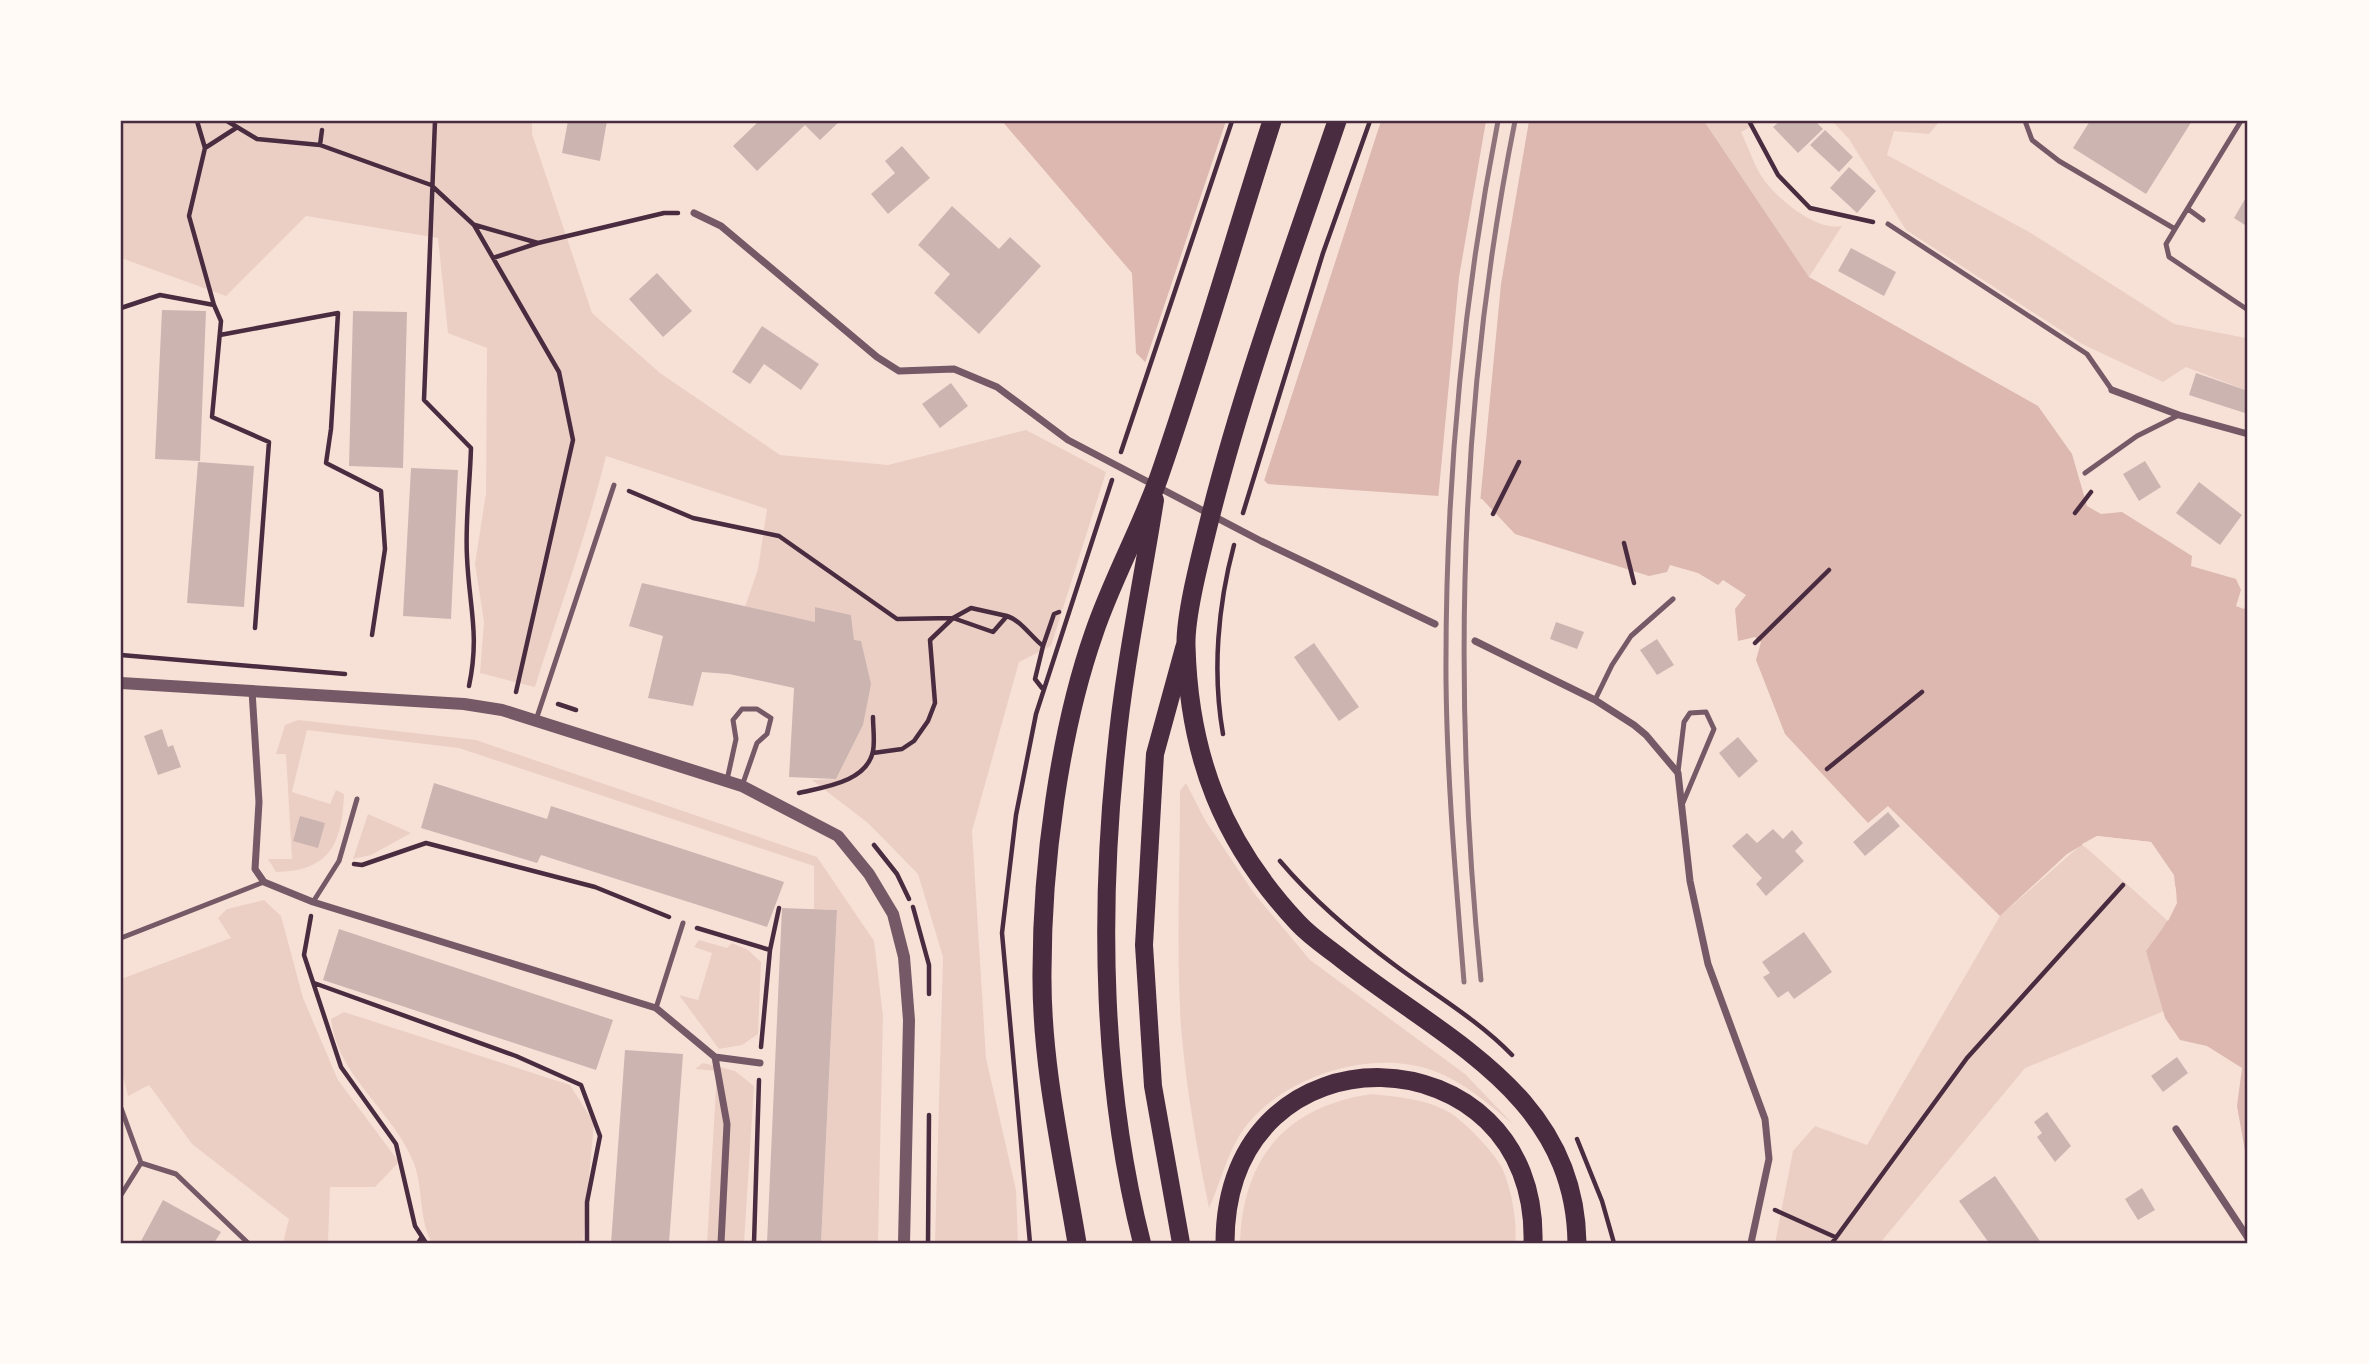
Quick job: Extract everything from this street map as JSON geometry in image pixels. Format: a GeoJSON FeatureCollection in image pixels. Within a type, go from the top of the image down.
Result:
{"type":"FeatureCollection","features":[{"type":"Feature","properties":{"kind":"highway"},"geometry":{"type":"LineString","coordinates":[[1077,1243],[1043,1044],[1042,970],[1046,876],[1058,788],[1077,689],[1094,632],[1158,479],[1272,121]]}},
{"type":"Feature","properties":{"kind":"highway"},"geometry":{"type":"LineString","coordinates":[[1337,121],[1227,451],[1203,548],[1186,643],[1205,778],[1229,832],[1261,880],[1300,926],[1362,976],[1458,1041],[1519,1095],[1560,1155],[1574,1199],[1577,1243]]}},
{"type":"Feature","properties":{"kind":"highway"},"geometry":{"type":"LineString","coordinates":[[1225,1243],[1230,1188],[1241,1159],[1255,1137],[1280,1112],[1314,1091],[1344,1080],[1381,1076],[1429,1084],[1453,1096],[1505,1140],[1527,1182],[1534,1221],[1533,1243]]}},
{"type":"Feature","properties":{"kind":"main road"},"geometry":{"type":"LineString","coordinates":[[1142,1243],[1117,1088],[1109,1015],[1108,940],[1115,751],[1158,479]]}},
{"type":"Feature","properties":{"kind":"main road"},"geometry":{"type":"LineString","coordinates":[[1181,1243],[1153,1086],[1144,946],[1155,754],[1165,710],[1186,643]]}},
{"type":"Feature","properties":{"kind":"street"},"geometry":{"type":"LineString","coordinates":[[694,213],[722,226],[877,357],[899,371],[954,369],[998,387],[1068,440],[1261,541],[1435,624]]}},
{"type":"Feature","properties":{"kind":"street"},"geometry":{"type":"LineString","coordinates":[[2112,390],[2179,415],[2248,434]]}},
{"type":"Feature","properties":{"kind":"street"},"geometry":{"type":"LineString","coordinates":[[1475,641],[1595,700],[1646,735],[1678,773],[1690,881],[1708,964],[1765,1119],[1769,1159],[1751,1243]]}},
{"type":"Feature","properties":{"kind":"street"},"geometry":{"type":"LineString","coordinates":[[121,683],[464,704],[502,710],[742,786],[838,836],[869,874],[893,914],[905,957],[909,1020],[904,1243]]}},
{"type":"Feature","properties":{"kind":"street"},"geometry":{"type":"LineString","coordinates":[[252,691],[259,802],[255,869],[264,882],[313,902],[656,1008],[715,1057],[760,1063]]}},
{"type":"Feature","properties":{"kind":"street"},"geometry":{"type":"LineString","coordinates":[[715,1057],[727,1124],[721,1243]]}},
{"type":"Feature","properties":{"kind":"street"},"geometry":{"type":"LineString","coordinates":[[2176,1129],[2248,1237]]}},
{"type":"Feature","properties":{"kind":"lane"},"geometry":{"type":"LineString","coordinates":[[2025,121],[2032,140],[2059,161],[2175,229]]}},
{"type":"Feature","properties":{"kind":"lane"},"geometry":{"type":"LineString","coordinates":[[2241,121],[2166,244],[2169,257],[2248,310]]}},
{"type":"Feature","properties":{"kind":"lane"},"geometry":{"type":"LineString","coordinates":[[2188,209],[2203,220]]}},
{"type":"Feature","properties":{"kind":"lane"},"geometry":{"type":"LineString","coordinates":[[1888,224],[2087,354],[2112,390]]}},
{"type":"Feature","properties":{"kind":"lane"},"geometry":{"type":"LineString","coordinates":[[2085,473],[2137,436],[2179,415]]}},
{"type":"Feature","properties":{"kind":"lane"},"geometry":{"type":"LineString","coordinates":[[536,720],[614,485]]}},
{"type":"Feature","properties":{"kind":"lane"},"geometry":{"type":"LineString","coordinates":[[1595,700],[1612,665],[1631,636],[1673,599]]}},
{"type":"Feature","properties":{"kind":"lane"},"geometry":{"type":"LineString","coordinates":[[727,781],[736,739],[733,720],[742,709],[757,709],[771,718],[767,733],[757,743],[742,786]]}},
{"type":"Feature","properties":{"kind":"lane"},"geometry":{"type":"LineString","coordinates":[[1678,773],[1684,722],[1690,713],[1706,712],[1714,729],[1682,805]]}},
{"type":"Feature","properties":{"kind":"lane"},"geometry":{"type":"LineString","coordinates":[[313,902],[339,861],[357,799]]}},
{"type":"Feature","properties":{"kind":"lane"},"geometry":{"type":"LineString","coordinates":[[121,938],[264,882]]}},
{"type":"Feature","properties":{"kind":"lane"},"geometry":{"type":"LineString","coordinates":[[656,1008],[683,923]]}},
{"type":"Feature","properties":{"kind":"lane"},"geometry":{"type":"LineString","coordinates":[[121,1108],[141,1163]]}},
{"type":"Feature","properties":{"kind":"lane"},"geometry":{"type":"LineString","coordinates":[[121,1195],[141,1163]]}},
{"type":"Feature","properties":{"kind":"lane"},"geometry":{"type":"LineString","coordinates":[[141,1163],[176,1174],[248,1243]]}},
{"type":"Feature","properties":{"kind":"path"},"geometry":{"type":"LineString","coordinates":[[197,121],[205,148],[190,216],[214,306],[221,321],[212,417],[269,442],[255,628]]}},
{"type":"Feature","properties":{"kind":"path"},"geometry":{"type":"LineString","coordinates":[[227,121],[257,139],[320,145],[430,185],[474,225],[559,372],[573,440],[516,692]]}},
{"type":"Feature","properties":{"kind":"path"},"geometry":{"type":"LineString","coordinates":[[435,121],[430,185],[431,258],[424,400],[471,448],[467,557],[475,617],[475,655],[464,704]]}},
{"type":"Feature","properties":{"kind":"path"},"geometry":{"type":"LineString","coordinates":[[1118,460],[1232,121]]}},
{"type":"Feature","properties":{"kind":"path"},"geometry":{"type":"LineString","coordinates":[[1241,518],[1323,253],[1370,121]]}},
{"type":"Feature","properties":{"kind":"path"},"geometry":{"type":"LineString","coordinates":[[1749,121],[1778,175],[1810,208],[1888,224]]}},
{"type":"Feature","properties":{"kind":"path"},"geometry":{"type":"LineString","coordinates":[[205,148],[236,128]]}},
{"type":"Feature","properties":{"kind":"path"},"geometry":{"type":"LineString","coordinates":[[320,145],[322,130]]}},
{"type":"Feature","properties":{"kind":"path"},"geometry":{"type":"LineString","coordinates":[[493,258],[538,243],[664,213],[694,213]]}},
{"type":"Feature","properties":{"kind":"path"},"geometry":{"type":"LineString","coordinates":[[474,225],[538,243]]}},
{"type":"Feature","properties":{"kind":"path"},"geometry":{"type":"LineString","coordinates":[[121,308],[160,295],[214,306]]}},
{"type":"Feature","properties":{"kind":"path"},"geometry":{"type":"LineString","coordinates":[[219,335],[338,313],[331,429],[326,463],[381,491],[385,548],[372,635]]}},
{"type":"Feature","properties":{"kind":"path"},"geometry":{"type":"LineString","coordinates":[[1493,514],[1519,462]]}},
{"type":"Feature","properties":{"kind":"path"},"geometry":{"type":"LineString","coordinates":[[1059,612],[1054,614],[1035,679],[1043,688],[1114,473]]}},
{"type":"Feature","properties":{"kind":"path"},"geometry":{"type":"LineString","coordinates":[[614,485],[693,518],[779,536],[897,619],[953,618],[993,632],[1007,617]]}},
{"type":"Feature","properties":{"kind":"path"},"geometry":{"type":"LineString","coordinates":[[2075,513],[2091,492]]}},
{"type":"Feature","properties":{"kind":"path"},"geometry":{"type":"LineString","coordinates":[[1224,740],[1217,704],[1218,648],[1224,595],[1235,542]]}},
{"type":"Feature","properties":{"kind":"path"},"geometry":{"type":"LineString","coordinates":[[1624,543],[1634,583]]}},
{"type":"Feature","properties":{"kind":"path"},"geometry":{"type":"LineString","coordinates":[[1755,643],[1829,570]]}},
{"type":"Feature","properties":{"kind":"path"},"geometry":{"type":"LineString","coordinates":[[795,794],[850,779],[873,753],[902,749],[914,741],[928,721],[935,703],[930,640],[953,618],[971,608],[1017,620],[1029,636],[1043,646]]}},
{"type":"Feature","properties":{"kind":"path"},"geometry":{"type":"LineString","coordinates":[[1827,769],[1922,692]]}},
{"type":"Feature","properties":{"kind":"path"},"geometry":{"type":"LineString","coordinates":[[873,717],[873,753]]}},
{"type":"Feature","properties":{"kind":"path"},"geometry":{"type":"LineString","coordinates":[[339,861],[362,865],[426,843],[595,887],[683,923],[770,950]]}},
{"type":"Feature","properties":{"kind":"path"},"geometry":{"type":"LineString","coordinates":[[1271,850],[1307,893],[1395,966],[1456,1009],[1514,1056]]}},
{"type":"Feature","properties":{"kind":"path"},"geometry":{"type":"LineString","coordinates":[[1832,1243],[1967,1058],[2123,885]]}},
{"type":"Feature","properties":{"kind":"path"},"geometry":{"type":"LineString","coordinates":[[313,902],[304,955],[341,1068],[396,1143],[415,1226],[426,1243]]}},
{"type":"Feature","properties":{"kind":"path"},"geometry":{"type":"LineString","coordinates":[[314,983],[516,1056],[581,1084],[600,1136],[587,1202],[587,1243]]}},
{"type":"Feature","properties":{"kind":"path"},"geometry":{"type":"LineString","coordinates":[[1571,1129],[1583,1149],[1614,1243]]}},
{"type":"Feature","properties":{"kind":"path"},"geometry":{"type":"LineString","coordinates":[[1772,1209],[1835,1237]]}},
{"type":"Feature","properties":{"kind":"path"},"geometry":{"type":"LineString","coordinates":[[418,1243],[422,1237]]}},
{"type":"Feature","properties":{"kind":"shaded area"},"geometry":{"type":"Polygon","coordinates":[[[121,121],[532,121],[532,134],[592,313],[660,373],[780,455],[888,465],[1026,430],[1106,472],[1051,646],[1019,662],[972,831],[986,1058],[1016,1190],[1018,1243],[935,1243],[943,957],[918,874],[868,823],[812,780],[836,779],[863,725],[870,683],[854,640],[851,615],[815,607],[815,622],[745,607],[758,569],[767,509],[606,456],[582,543],[535,687],[480,673],[484,622],[475,564],[486,493],[487,348],[448,333],[438,238],[306,216],[226,296],[121,258],[121,121]]]}},
{"type":"Feature","properties":{"kind":"shaded area"},"geometry":{"type":"Polygon","coordinates":[[[1002,121],[1704,121],[1809,277],[2038,406],[2072,454],[2087,506],[2101,514],[2122,512],[2192,556],[2191,566],[2236,579],[2241,590],[2236,606],[2244,609],[2248,602],[2248,1168],[2237,1106],[2242,1068],[2207,1046],[2180,1040],[2165,1018],[2146,951],[2168,920],[2176,898],[2171,875],[2151,842],[2097,836],[2067,854],[2000,916],[1888,806],[1868,823],[1785,734],[1756,660],[1761,642],[1755,637],[1738,641],[1735,609],[1746,595],[1723,580],[1718,585],[1698,573],[1670,565],[1667,572],[1649,576],[1515,534],[1482,499],[1268,484],[1136,353],[1132,273],[1002,121]]]}},
{"type":"Feature","properties":{"kind":"shaded area"},"geometry":{"type":"Polygon","coordinates":[[[1704,121],[1761,121],[1741,132],[1768,185],[1786,203],[1809,218],[1820,224],[1842,226],[1809,277],[1704,121]]]}},
{"type":"Feature","properties":{"kind":"shaded area"},"geometry":{"type":"Polygon","coordinates":[[[1832,121],[1940,121],[1929,134],[1894,131],[1887,155],[2031,233],[2174,324],[2246,338],[2248,391],[2186,367],[2163,382],[2082,344],[1906,230],[1849,139],[1832,121]]]}},
{"type":"Feature","properties":{"kind":"shaded area"},"geometry":{"type":"Polygon","coordinates":[[[298,720],[476,740],[817,857],[874,941],[883,1016],[878,1243],[821,1243],[837,910],[814,909],[814,866],[459,748],[307,730],[292,792],[330,804],[336,790],[344,794],[340,827],[330,851],[321,860],[294,870],[276,872],[268,859],[292,859],[286,754],[276,754],[285,725],[298,720]]]}},
{"type":"Feature","properties":{"kind":"shaded area"},"geometry":{"type":"Polygon","coordinates":[[[1186,783],[1205,820],[1253,892],[1310,960],[1465,1074],[1513,1124],[1466,1087],[1434,1071],[1385,1063],[1332,1071],[1307,1080],[1284,1093],[1263,1108],[1246,1126],[1230,1155],[1209,1208],[1192,1118],[1181,1027],[1178,939],[1180,791],[1186,783]]]}},
{"type":"Feature","properties":{"kind":"shaded area"},"geometry":{"type":"Polygon","coordinates":[[[368,814],[411,833],[371,855],[353,859],[368,814]]]}},
{"type":"Feature","properties":{"kind":"shaded area"},"geometry":{"type":"Polygon","coordinates":[[[2082,844],[2168,921],[2146,951],[2164,1011],[2025,1068],[1880,1243],[1775,1243],[1793,1151],[1815,1126],[1867,1145],[2000,916],[2082,844]]]}},
{"type":"Feature","properties":{"kind":"shaded area"},"geometry":{"type":"Polygon","coordinates":[[[264,900],[281,916],[303,998],[338,1080],[399,1162],[375,1187],[330,1187],[328,1243],[283,1243],[289,1219],[192,1144],[149,1085],[128,1096],[121,1069],[121,979],[231,938],[218,918],[227,909],[264,900]]]}},
{"type":"Feature","properties":{"kind":"shaded area"},"geometry":{"type":"Polygon","coordinates":[[[699,940],[727,948],[732,943],[748,950],[761,962],[758,1034],[742,1045],[719,1049],[679,995],[698,1000],[712,953],[694,947],[699,940]]]}},
{"type":"Feature","properties":{"kind":"shaded area"},"geometry":{"type":"Polygon","coordinates":[[[344,1012],[570,1085],[594,1123],[583,1243],[432,1243],[425,1223],[412,1159],[403,1141],[354,1075],[335,1039],[331,1019],[344,1012]]]}},
{"type":"Feature","properties":{"kind":"shaded area"},"geometry":{"type":"Polygon","coordinates":[[[703,1063],[735,1071],[754,1086],[744,1243],[707,1243],[717,1071],[695,1069],[703,1063]]]}},
{"type":"Feature","properties":{"kind":"shaded area"},"geometry":{"type":"Polygon","coordinates":[[[1371,1094],[1436,1106],[1460,1120],[1476,1136],[1498,1161],[1505,1176],[1515,1215],[1515,1243],[1240,1243],[1243,1212],[1250,1185],[1260,1161],[1275,1141],[1293,1124],[1315,1111],[1371,1094]]]}},
{"type":"Feature","properties":{"kind":"pier"},"geometry":{"type":"Polygon","coordinates":[[[1226,121],[1381,121],[1263,484],[1144,366],[1226,121]]]}},
{"type":"Feature","properties":{"kind":"pier"},"geometry":{"type":"Polygon","coordinates":[[[1486,121],[1529,121],[1501,284],[1480,503],[1438,500],[1459,277],[1486,121]]]}},
{"type":"Feature","properties":{"kind":"pier"},"geometry":{"type":"Polygon","coordinates":[[[2097,836],[2151,842],[2174,875],[2177,903],[2168,921],[2165,918],[2173,903],[2171,876],[2149,846],[2098,840],[2084,847],[2082,844],[2097,836]]]}},
{"type":"Feature","properties":{"kind":"building"},"geometry":{"type":"Polygon","coordinates":[[[568,121],[607,121],[600,161],[562,153],[568,121]]]}},
{"type":"Feature","properties":{"kind":"building"},"geometry":{"type":"Polygon","coordinates":[[[759,121],[840,121],[820,140],[805,125],[757,171],[733,146],[759,121]]]}},
{"type":"Feature","properties":{"kind":"building"},"geometry":{"type":"Polygon","coordinates":[[[1780,121],[1815,121],[1823,129],[1798,153],[1773,127],[1780,121]]]}},
{"type":"Feature","properties":{"kind":"building"},"geometry":{"type":"Polygon","coordinates":[[[2090,121],[2192,121],[2146,194],[2073,148],[2090,121]]]}},
{"type":"Feature","properties":{"kind":"building"},"geometry":{"type":"Polygon","coordinates":[[[1825,130],[1853,157],[1839,172],[1810,145],[1825,130]]]}},
{"type":"Feature","properties":{"kind":"building"},"geometry":{"type":"Polygon","coordinates":[[[902,146],[930,178],[888,214],[871,194],[895,173],[885,161],[902,146]]]}},
{"type":"Feature","properties":{"kind":"building"},"geometry":{"type":"Polygon","coordinates":[[[1849,167],[1876,191],[1857,213],[1830,188],[1849,167]]]}},
{"type":"Feature","properties":{"kind":"building"},"geometry":{"type":"Polygon","coordinates":[[[2248,194],[2248,227],[2234,218],[2248,194]]]}},
{"type":"Feature","properties":{"kind":"building"},"geometry":{"type":"Polygon","coordinates":[[[952,206],[999,249],[1010,237],[1041,266],[979,334],[934,293],[950,274],[918,245],[952,206]]]}},
{"type":"Feature","properties":{"kind":"building"},"geometry":{"type":"Polygon","coordinates":[[[1851,248],[1896,272],[1884,296],[1838,271],[1851,248]]]}},
{"type":"Feature","properties":{"kind":"building"},"geometry":{"type":"Polygon","coordinates":[[[657,273],[692,311],[663,337],[629,299],[657,273]]]}},
{"type":"Feature","properties":{"kind":"building"},"geometry":{"type":"Polygon","coordinates":[[[162,310],[206,311],[200,461],[155,459],[162,310]]]}},
{"type":"Feature","properties":{"kind":"building"},"geometry":{"type":"Polygon","coordinates":[[[353,311],[407,312],[403,468],[349,466],[353,311]]]}},
{"type":"Feature","properties":{"kind":"building"},"geometry":{"type":"Polygon","coordinates":[[[762,326],[819,364],[801,390],[764,364],[750,384],[732,372],[762,326]]]}},
{"type":"Feature","properties":{"kind":"building"},"geometry":{"type":"Polygon","coordinates":[[[2196,373],[2248,391],[2248,414],[2189,395],[2196,373]]]}},
{"type":"Feature","properties":{"kind":"building"},"geometry":{"type":"Polygon","coordinates":[[[951,383],[968,406],[940,428],[922,404],[951,383]]]}},
{"type":"Feature","properties":{"kind":"building"},"geometry":{"type":"Polygon","coordinates":[[[2145,461],[2161,487],[2139,501],[2123,474],[2145,461]]]}},
{"type":"Feature","properties":{"kind":"building"},"geometry":{"type":"Polygon","coordinates":[[[198,462],[254,466],[244,607],[187,603],[198,462]]]}},
{"type":"Feature","properties":{"kind":"building"},"geometry":{"type":"Polygon","coordinates":[[[411,468],[458,470],[451,619],[403,616],[411,468]]]}},
{"type":"Feature","properties":{"kind":"building"},"geometry":{"type":"Polygon","coordinates":[[[2199,482],[2242,515],[2220,545],[2176,513],[2199,482]]]}},
{"type":"Feature","properties":{"kind":"building"},"geometry":{"type":"Polygon","coordinates":[[[642,583],[815,622],[815,607],[851,615],[854,640],[861,641],[871,684],[863,725],[836,779],[789,777],[794,688],[729,674],[702,672],[693,706],[648,698],[663,636],[629,626],[642,583]]]}},
{"type":"Feature","properties":{"kind":"building"},"geometry":{"type":"Polygon","coordinates":[[[1556,622],[1584,632],[1577,649],[1550,639],[1556,622]]]}},
{"type":"Feature","properties":{"kind":"building"},"geometry":{"type":"Polygon","coordinates":[[[1657,639],[1674,665],[1657,675],[1640,650],[1657,639]]]}},
{"type":"Feature","properties":{"kind":"building"},"geometry":{"type":"Polygon","coordinates":[[[1314,643],[1359,707],[1339,721],[1294,657],[1314,643]]]}},
{"type":"Feature","properties":{"kind":"building"},"geometry":{"type":"Polygon","coordinates":[[[162,729],[168,747],[173,745],[181,767],[158,775],[144,736],[162,729]]]}},
{"type":"Feature","properties":{"kind":"building"},"geometry":{"type":"Polygon","coordinates":[[[1738,737],[1758,761],[1739,778],[1719,753],[1738,737]]]}},
{"type":"Feature","properties":{"kind":"building"},"geometry":{"type":"Polygon","coordinates":[[[434,783],[547,819],[551,806],[784,882],[767,927],[541,855],[537,863],[421,828],[434,783]]]}},
{"type":"Feature","properties":{"kind":"building"},"geometry":{"type":"Polygon","coordinates":[[[1888,812],[1900,826],[1865,856],[1853,842],[1888,812]]]}},
{"type":"Feature","properties":{"kind":"building"},"geometry":{"type":"Polygon","coordinates":[[[300,816],[325,823],[318,848],[293,841],[300,816]]]}},
{"type":"Feature","properties":{"kind":"building"},"geometry":{"type":"Polygon","coordinates":[[[1773,829],[1783,839],[1792,830],[1803,843],[1795,851],[1804,861],[1766,896],[1756,884],[1762,878],[1732,846],[1747,833],[1757,843],[1773,829]]]}},
{"type":"Feature","properties":{"kind":"building"},"geometry":{"type":"Polygon","coordinates":[[[782,908],[837,910],[821,1243],[767,1243],[782,908]]]}},
{"type":"Feature","properties":{"kind":"building"},"geometry":{"type":"Polygon","coordinates":[[[339,929],[613,1020],[596,1070],[323,980],[339,929]]]}},
{"type":"Feature","properties":{"kind":"building"},"geometry":{"type":"Polygon","coordinates":[[[1804,932],[1832,972],[1794,999],[1788,991],[1778,998],[1763,977],[1770,973],[1762,962],[1804,932]]]}},
{"type":"Feature","properties":{"kind":"building"},"geometry":{"type":"Polygon","coordinates":[[[625,1050],[683,1054],[669,1243],[611,1243],[625,1050]]]}},
{"type":"Feature","properties":{"kind":"building"},"geometry":{"type":"Polygon","coordinates":[[[2177,1057],[2188,1073],[2163,1092],[2151,1076],[2177,1057]]]}},
{"type":"Feature","properties":{"kind":"building"},"geometry":{"type":"Polygon","coordinates":[[[2047,1112],[2071,1146],[2055,1162],[2037,1137],[2042,1133],[2034,1122],[2047,1112]]]}},
{"type":"Feature","properties":{"kind":"building"},"geometry":{"type":"Polygon","coordinates":[[[1995,1176],[2040,1241],[2037,1243],[1989,1243],[1959,1201],[1995,1176]]]}},
{"type":"Feature","properties":{"kind":"building"},"geometry":{"type":"Polygon","coordinates":[[[2142,1188],[2155,1210],[2138,1220],[2125,1199],[2142,1188]]]}},
{"type":"Feature","properties":{"kind":"building"},"geometry":{"type":"Polygon","coordinates":[[[163,1200],[221,1232],[214,1243],[140,1243],[163,1200]]]}},
{"type":"Feature","properties":{"kind":"railway"},"geometry":{"type":"LineString","coordinates":[[1464,982],[1452,831],[1446,610],[1453,469],[1465,329],[1498,121]]}},
{"type":"Feature","properties":{"kind":"railway"},"geometry":{"type":"LineString","coordinates":[[1481,980],[1466,764],[1466,549],[1482,335],[1496,228],[1515,121]]}}]}
